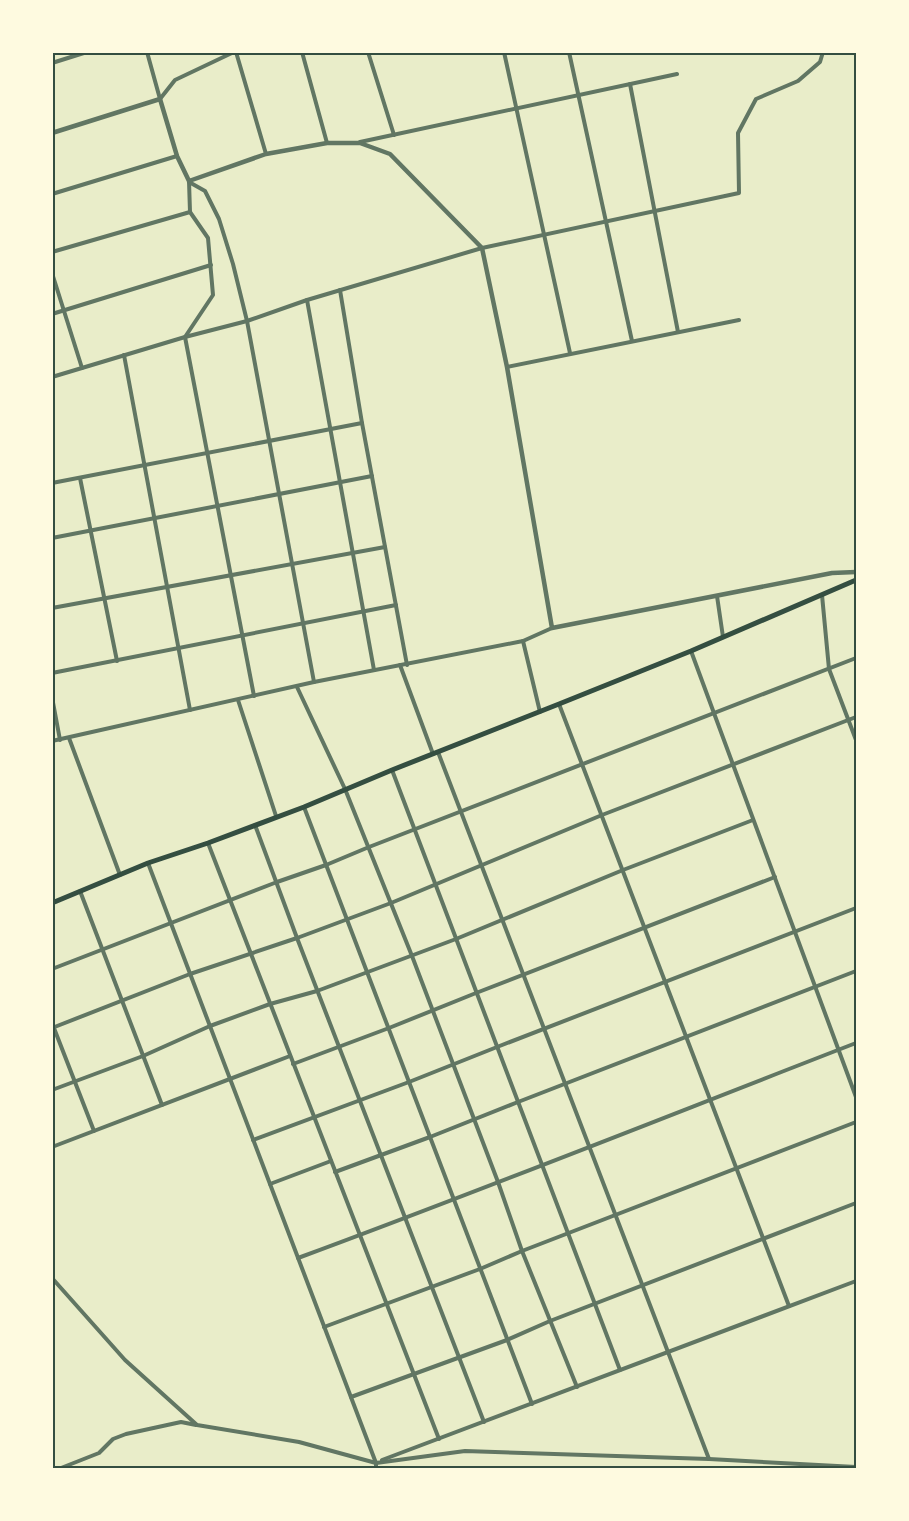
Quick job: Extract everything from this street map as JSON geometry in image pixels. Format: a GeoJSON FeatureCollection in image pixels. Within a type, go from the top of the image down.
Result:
{"type":"FeatureCollection","features":[{"type":"Feature","properties":{"kind":"main road"},"geometry":{"type":"LineString","coordinates":[[52,903],[148,863],[304,807],[723,638],[856,580]]}},
{"type":"Feature","properties":{"kind":"street"},"geometry":{"type":"LineString","coordinates":[[52,63],[87,52]]}},
{"type":"Feature","properties":{"kind":"street"},"geometry":{"type":"LineString","coordinates":[[147,52],[177,156],[189,181],[190,212],[208,238],[213,295],[185,337],[254,696]]}},
{"type":"Feature","properties":{"kind":"street"},"geometry":{"type":"LineString","coordinates":[[52,133],[160,99],[175,80],[235,52],[266,154]]}},
{"type":"Feature","properties":{"kind":"street"},"geometry":{"type":"LineString","coordinates":[[302,52],[327,143]]}},
{"type":"Feature","properties":{"kind":"street"},"geometry":{"type":"LineString","coordinates":[[368,52],[394,135]]}},
{"type":"Feature","properties":{"kind":"street"},"geometry":{"type":"LineString","coordinates":[[504,52],[570,353]]}},
{"type":"Feature","properties":{"kind":"street"},"geometry":{"type":"LineString","coordinates":[[569,52],[632,341]]}},
{"type":"Feature","properties":{"kind":"street"},"geometry":{"type":"LineString","coordinates":[[52,377],[247,321],[307,300],[482,248],[739,193],[738,133],[756,99],[798,81],[820,62],[823,52]]}},
{"type":"Feature","properties":{"kind":"street"},"geometry":{"type":"LineString","coordinates":[[189,181],[266,154],[327,143],[360,142],[677,74]]}},
{"type":"Feature","properties":{"kind":"street"},"geometry":{"type":"LineString","coordinates":[[630,84],[678,332]]}},
{"type":"Feature","properties":{"kind":"street"},"geometry":{"type":"LineString","coordinates":[[360,142],[390,154],[482,248],[507,367],[552,628]]}},
{"type":"Feature","properties":{"kind":"street"},"geometry":{"type":"LineString","coordinates":[[52,194],[177,156]]}},
{"type":"Feature","properties":{"kind":"street"},"geometry":{"type":"LineString","coordinates":[[189,181],[205,191],[219,219],[233,264],[247,321],[314,682]]}},
{"type":"Feature","properties":{"kind":"street"},"geometry":{"type":"LineString","coordinates":[[52,252],[190,212]]}},
{"type":"Feature","properties":{"kind":"street"},"geometry":{"type":"LineString","coordinates":[[52,314],[211,264]]}},
{"type":"Feature","properties":{"kind":"street"},"geometry":{"type":"LineString","coordinates":[[52,273],[82,368]]}},
{"type":"Feature","properties":{"kind":"street"},"geometry":{"type":"LineString","coordinates":[[340,290],[407,665]]}},
{"type":"Feature","properties":{"kind":"street"},"geometry":{"type":"LineString","coordinates":[[307,300],[374,670]]}},
{"type":"Feature","properties":{"kind":"street"},"geometry":{"type":"LineString","coordinates":[[507,367],[739,320]]}},
{"type":"Feature","properties":{"kind":"street"},"geometry":{"type":"LineString","coordinates":[[124,355],[190,710]]}},
{"type":"Feature","properties":{"kind":"street"},"geometry":{"type":"LineString","coordinates":[[52,483],[362,423]]}},
{"type":"Feature","properties":{"kind":"street"},"geometry":{"type":"LineString","coordinates":[[52,538],[372,476]]}},
{"type":"Feature","properties":{"kind":"street"},"geometry":{"type":"LineString","coordinates":[[80,478],[117,661]]}},
{"type":"Feature","properties":{"kind":"street"},"geometry":{"type":"LineString","coordinates":[[52,608],[385,547]]}},
{"type":"Feature","properties":{"kind":"street"},"geometry":{"type":"LineString","coordinates":[[52,741],[314,682],[523,641],[552,628],[832,573],[856,572]]}},
{"type":"Feature","properties":{"kind":"street"},"geometry":{"type":"LineString","coordinates":[[822,595],[829,669],[856,740]]}},
{"type":"Feature","properties":{"kind":"street"},"geometry":{"type":"LineString","coordinates":[[717,596],[723,638]]}},
{"type":"Feature","properties":{"kind":"street"},"geometry":{"type":"LineString","coordinates":[[52,674],[396,606]]}},
{"type":"Feature","properties":{"kind":"street"},"geometry":{"type":"LineString","coordinates":[[523,641],[540,712]]}},
{"type":"Feature","properties":{"kind":"street"},"geometry":{"type":"LineString","coordinates":[[690,651],[856,1097]]}},
{"type":"Feature","properties":{"kind":"street"},"geometry":{"type":"LineString","coordinates":[[52,969],[326,865],[856,658]]}},
{"type":"Feature","properties":{"kind":"street"},"geometry":{"type":"LineString","coordinates":[[400,665],[461,811],[709,1459]]}},
{"type":"Feature","properties":{"kind":"street"},"geometry":{"type":"LineString","coordinates":[[297,687],[345,789],[369,847],[475,1120],[522,1251],[577,1387]]}},
{"type":"Feature","properties":{"kind":"street"},"geometry":{"type":"LineString","coordinates":[[52,697],[60,740]]}},
{"type":"Feature","properties":{"kind":"street"},"geometry":{"type":"LineString","coordinates":[[238,700],[276,816]]}},
{"type":"Feature","properties":{"kind":"street"},"geometry":{"type":"LineString","coordinates":[[559,704],[789,1306]]}},
{"type":"Feature","properties":{"kind":"street"},"geometry":{"type":"LineString","coordinates":[[94,1131],[53,1026],[190,974],[391,903],[602,815],[856,717]]}},
{"type":"Feature","properties":{"kind":"street"},"geometry":{"type":"LineString","coordinates":[[69,738],[120,876]]}},
{"type":"Feature","properties":{"kind":"street"},"geometry":{"type":"LineString","coordinates":[[392,770],[620,1370]]}},
{"type":"Feature","properties":{"kind":"street"},"geometry":{"type":"LineString","coordinates":[[304,807],[532,1404]]}},
{"type":"Feature","properties":{"kind":"street"},"geometry":{"type":"LineString","coordinates":[[52,1090],[143,1056],[210,1026],[318,991],[456,939],[753,819]]}},
{"type":"Feature","properties":{"kind":"street"},"geometry":{"type":"LineString","coordinates":[[255,824],[484,1422]]}},
{"type":"Feature","properties":{"kind":"street"},"geometry":{"type":"LineString","coordinates":[[208,843],[439,1439]]}},
{"type":"Feature","properties":{"kind":"street"},"geometry":{"type":"LineString","coordinates":[[148,863],[376,1462],[376,1468]]}},
{"type":"Feature","properties":{"kind":"street"},"geometry":{"type":"LineString","coordinates":[[293,1064],[775,878]]}},
{"type":"Feature","properties":{"kind":"street"},"geometry":{"type":"LineString","coordinates":[[80,891],[162,1106]]}},
{"type":"Feature","properties":{"kind":"street"},"geometry":{"type":"LineString","coordinates":[[253,1140],[409,1082],[856,908]]}},
{"type":"Feature","properties":{"kind":"street"},"geometry":{"type":"LineString","coordinates":[[335,1172],[475,1120],[856,971]]}},
{"type":"Feature","properties":{"kind":"street"},"geometry":{"type":"LineString","coordinates":[[298,1258],[454,1200],[856,1043]]}},
{"type":"Feature","properties":{"kind":"street"},"geometry":{"type":"LineString","coordinates":[[52,1147],[290,1056]]}},
{"type":"Feature","properties":{"kind":"street"},"geometry":{"type":"LineString","coordinates":[[324,1327],[480,1269],[856,1122]]}},
{"type":"Feature","properties":{"kind":"street"},"geometry":{"type":"LineString","coordinates":[[270,1184],[331,1161]]}},
{"type":"Feature","properties":{"kind":"street"},"geometry":{"type":"LineString","coordinates":[[351,1397],[507,1340],[550,1321],[856,1203]]}},
{"type":"Feature","properties":{"kind":"street"},"geometry":{"type":"LineString","coordinates":[[52,1278],[125,1360],[197,1425]]}},
{"type":"Feature","properties":{"kind":"street"},"geometry":{"type":"LineString","coordinates":[[376,1462],[856,1281]]}},
{"type":"Feature","properties":{"kind":"street"},"geometry":{"type":"LineString","coordinates":[[61,1468],[99,1452],[112,1439],[181,1422],[299,1442],[376,1462],[465,1451],[709,1459],[856,1467]]}}]}
